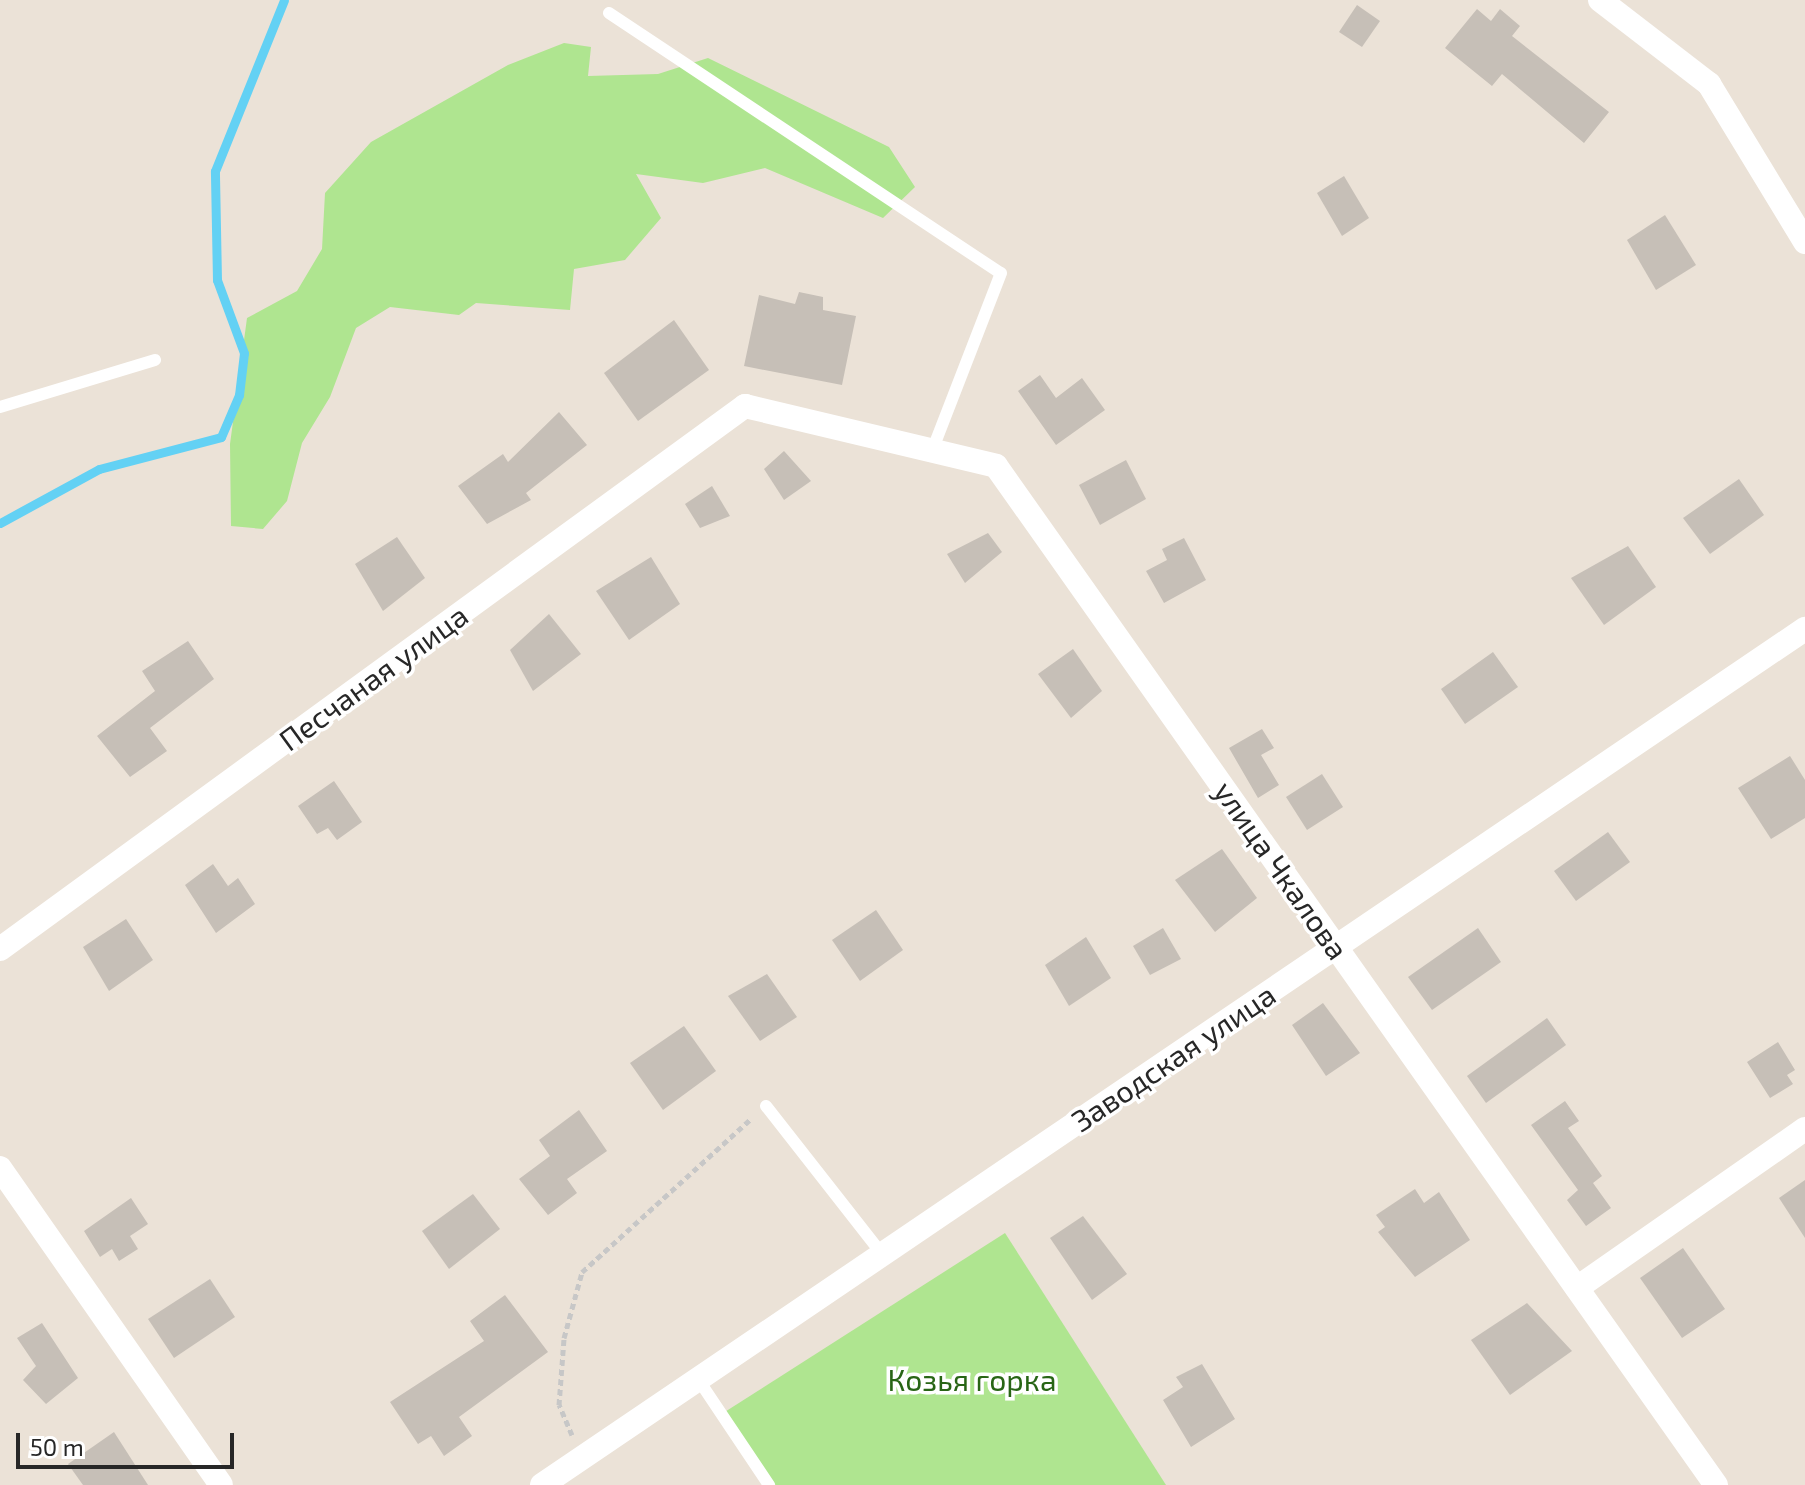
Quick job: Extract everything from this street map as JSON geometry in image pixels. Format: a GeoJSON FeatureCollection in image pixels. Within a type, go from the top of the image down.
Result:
{"type":"FeatureCollection","features":[{"type":"Feature","properties":{"kind":"street"},"geometry":{"type":"LineString","coordinates":[[1600,0],[1709,84],[1805,242]]}},
{"type":"Feature","properties":{"kind":"street","name":"улица Чкалова"},"geometry":{"type":"LineString","coordinates":[[745,406],[996,466],[1716,1485]]}},
{"type":"Feature","properties":{"kind":"street","name":"Песчаная улица"},"geometry":{"type":"LineString","coordinates":[[0,949],[745,406]]}},
{"type":"Feature","properties":{"kind":"street","name":"Заводская улица"},"geometry":{"type":"LineString","coordinates":[[542,1485],[1805,629]]}},
{"type":"Feature","properties":{"kind":"street"},"geometry":{"type":"LineString","coordinates":[[1577,1288],[1805,1129]]}},
{"type":"Feature","properties":{"kind":"street"},"geometry":{"type":"LineString","coordinates":[[0,1168],[221,1485]]}},
{"type":"Feature","properties":{"kind":"lane"},"geometry":{"type":"LineString","coordinates":[[609,13],[1001,273],[932,451]]}},
{"type":"Feature","properties":{"kind":"lane"},"geometry":{"type":"LineString","coordinates":[[0,407],[155,360]]}},
{"type":"Feature","properties":{"kind":"lane"},"geometry":{"type":"LineString","coordinates":[[766,1106],[882,1254]]}},
{"type":"Feature","properties":{"kind":"lane"},"geometry":{"type":"LineString","coordinates":[[698,1379],[769,1485]]}},
{"type":"Feature","properties":{"kind":"path"},"geometry":{"type":"LineString","coordinates":[[581,1458],[559,1405],[564,1338],[582,1272],[766,1106]]}},
{"type":"Feature","properties":{"kind":"green space"},"geometry":{"type":"Polygon","coordinates":[[[564,43],[591,47],[588,76],[658,74],[708,58],[889,147],[915,187],[883,218],[765,168],[703,183],[636,174],[661,218],[625,260],[574,269],[570,310],[476,303],[459,315],[390,307],[356,328],[330,397],[302,443],[287,501],[263,529],[231,526],[230,444],[247,318],[297,291],[322,249],[325,193],[371,142],[508,65],[564,43]]]}},
{"type":"Feature","properties":{"kind":"green space","name":"Козья горка"},"geometry":{"type":"Polygon","coordinates":[[[1005,1233],[1166,1485],[768,1485],[720,1415],[1005,1233]]]}},
{"type":"Feature","properties":{"kind":"building"},"geometry":{"type":"Polygon","coordinates":[[[1357,5],[1380,21],[1362,47],[1339,32],[1357,5]]]}},
{"type":"Feature","properties":{"kind":"building"},"geometry":{"type":"Polygon","coordinates":[[[1477,9],[1491,21],[1500,9],[1520,26],[1512,36],[1609,112],[1584,143],[1502,74],[1492,86],[1445,48],[1477,9]]]}},
{"type":"Feature","properties":{"kind":"building"},"geometry":{"type":"Polygon","coordinates":[[[1344,176],[1369,218],[1342,236],[1317,193],[1344,176]]]}},
{"type":"Feature","properties":{"kind":"building"},"geometry":{"type":"Polygon","coordinates":[[[1665,215],[1696,265],[1656,290],[1627,240],[1665,215]]]}},
{"type":"Feature","properties":{"kind":"building"},"geometry":{"type":"Polygon","coordinates":[[[799,292],[823,297],[823,310],[856,316],[842,385],[744,366],[759,295],[795,304],[799,292]]]}},
{"type":"Feature","properties":{"kind":"building"},"geometry":{"type":"Polygon","coordinates":[[[674,320],[709,370],[638,421],[604,373],[674,320]]]}},
{"type":"Feature","properties":{"kind":"building"},"geometry":{"type":"Polygon","coordinates":[[[1040,375],[1056,398],[1082,378],[1105,410],[1056,445],[1018,391],[1040,375]]]}},
{"type":"Feature","properties":{"kind":"building"},"geometry":{"type":"Polygon","coordinates":[[[559,412],[587,445],[526,493],[531,500],[487,524],[458,486],[503,454],[508,462],[559,412]]]}},
{"type":"Feature","properties":{"kind":"building"},"geometry":{"type":"Polygon","coordinates":[[[784,451],[811,481],[784,500],[764,469],[784,451]]]}},
{"type":"Feature","properties":{"kind":"building"},"geometry":{"type":"Polygon","coordinates":[[[1126,460],[1146,499],[1100,525],[1079,485],[1126,460]]]}},
{"type":"Feature","properties":{"kind":"building"},"geometry":{"type":"Polygon","coordinates":[[[1739,479],[1764,515],[1710,554],[1683,518],[1739,479]]]}},
{"type":"Feature","properties":{"kind":"building"},"geometry":{"type":"Polygon","coordinates":[[[712,486],[730,516],[700,528],[685,504],[712,486]]]}},
{"type":"Feature","properties":{"kind":"building"},"geometry":{"type":"Polygon","coordinates":[[[988,533],[1002,552],[965,583],[947,554],[988,533]]]}},
{"type":"Feature","properties":{"kind":"building"},"geometry":{"type":"Polygon","coordinates":[[[397,537],[425,578],[383,611],[355,564],[397,537]]]}},
{"type":"Feature","properties":{"kind":"building"},"geometry":{"type":"Polygon","coordinates":[[[1184,538],[1206,580],[1164,603],[1146,571],[1167,560],[1162,549],[1184,538]]]}},
{"type":"Feature","properties":{"kind":"building"},"geometry":{"type":"Polygon","coordinates":[[[1628,546],[1656,587],[1604,625],[1571,578],[1628,546]]]}},
{"type":"Feature","properties":{"kind":"building"},"geometry":{"type":"Polygon","coordinates":[[[651,557],[680,604],[629,640],[596,591],[651,557]]]}},
{"type":"Feature","properties":{"kind":"building"},"geometry":{"type":"Polygon","coordinates":[[[549,614],[581,654],[533,691],[510,650],[549,614]]]}},
{"type":"Feature","properties":{"kind":"building"},"geometry":{"type":"Polygon","coordinates":[[[188,641],[214,679],[150,728],[167,751],[130,777],[97,736],[155,691],[142,671],[188,641]]]}},
{"type":"Feature","properties":{"kind":"building"},"geometry":{"type":"Polygon","coordinates":[[[1073,649],[1102,691],[1071,718],[1038,674],[1073,649]]]}},
{"type":"Feature","properties":{"kind":"building"},"geometry":{"type":"Polygon","coordinates":[[[1493,652],[1518,687],[1465,724],[1441,689],[1493,652]]]}},
{"type":"Feature","properties":{"kind":"building"},"geometry":{"type":"Polygon","coordinates":[[[1262,729],[1274,748],[1261,755],[1279,785],[1258,798],[1229,748],[1262,729]]]}},
{"type":"Feature","properties":{"kind":"building"},"geometry":{"type":"Polygon","coordinates":[[[1790,756],[1805,780],[1805,818],[1771,839],[1738,788],[1790,756]]]}},
{"type":"Feature","properties":{"kind":"building"},"geometry":{"type":"Polygon","coordinates":[[[1322,774],[1343,807],[1307,830],[1286,797],[1322,774]]]}},
{"type":"Feature","properties":{"kind":"building"},"geometry":{"type":"Polygon","coordinates":[[[334,781],[362,822],[337,840],[328,828],[317,834],[298,806],[334,781]]]}},
{"type":"Feature","properties":{"kind":"building"},"geometry":{"type":"Polygon","coordinates":[[[1608,832],[1630,862],[1576,901],[1554,871],[1608,832]]]}},
{"type":"Feature","properties":{"kind":"building"},"geometry":{"type":"Polygon","coordinates":[[[1222,849],[1257,898],[1215,932],[1175,880],[1222,849]]]}},
{"type":"Feature","properties":{"kind":"building"},"geometry":{"type":"Polygon","coordinates":[[[213,864],[228,886],[238,878],[255,904],[216,933],[185,885],[213,864]]]}},
{"type":"Feature","properties":{"kind":"building"},"geometry":{"type":"Polygon","coordinates":[[[876,910],[903,950],[860,981],[832,940],[876,910]]]}},
{"type":"Feature","properties":{"kind":"building"},"geometry":{"type":"Polygon","coordinates":[[[126,919],[153,960],[109,991],[83,947],[126,919]]]}},
{"type":"Feature","properties":{"kind":"building"},"geometry":{"type":"Polygon","coordinates":[[[1163,928],[1181,959],[1150,975],[1133,946],[1163,928]]]}},
{"type":"Feature","properties":{"kind":"building"},"geometry":{"type":"Polygon","coordinates":[[[1478,928],[1501,962],[1432,1010],[1408,977],[1478,928]]]}},
{"type":"Feature","properties":{"kind":"building"},"geometry":{"type":"Polygon","coordinates":[[[1086,937],[1111,978],[1069,1006],[1045,965],[1086,937]]]}},
{"type":"Feature","properties":{"kind":"building"},"geometry":{"type":"Polygon","coordinates":[[[767,974],[797,1017],[760,1041],[728,996],[767,974]]]}},
{"type":"Feature","properties":{"kind":"building"},"geometry":{"type":"Polygon","coordinates":[[[1323,1003],[1360,1053],[1326,1076],[1292,1025],[1323,1003]]]}},
{"type":"Feature","properties":{"kind":"building"},"geometry":{"type":"Polygon","coordinates":[[[1547,1018],[1566,1045],[1486,1103],[1467,1076],[1547,1018]]]}},
{"type":"Feature","properties":{"kind":"building"},"geometry":{"type":"Polygon","coordinates":[[[684,1026],[716,1071],[663,1110],[630,1063],[684,1026]]]}},
{"type":"Feature","properties":{"kind":"building"},"geometry":{"type":"Polygon","coordinates":[[[1778,1042],[1795,1070],[1787,1075],[1793,1084],[1770,1098],[1747,1062],[1778,1042]]]}},
{"type":"Feature","properties":{"kind":"building"},"geometry":{"type":"Polygon","coordinates":[[[1565,1101],[1579,1121],[1568,1128],[1602,1176],[1593,1183],[1611,1208],[1586,1226],[1567,1200],[1578,1190],[1531,1125],[1565,1101]]]}},
{"type":"Feature","properties":{"kind":"building"},"geometry":{"type":"Polygon","coordinates":[[[579,1110],[607,1151],[567,1179],[577,1193],[548,1215],[519,1179],[550,1156],[539,1140],[579,1110]]]}},
{"type":"Feature","properties":{"kind":"building"},"geometry":{"type":"Polygon","coordinates":[[[1805,1180],[1805,1238],[1779,1198],[1805,1180]]]}},
{"type":"Feature","properties":{"kind":"building"},"geometry":{"type":"Polygon","coordinates":[[[1415,1189],[1424,1203],[1439,1192],[1470,1240],[1415,1277],[1378,1232],[1385,1227],[1376,1215],[1415,1189]]]}},
{"type":"Feature","properties":{"kind":"building"},"geometry":{"type":"Polygon","coordinates":[[[473,1194],[500,1229],[449,1269],[422,1231],[473,1194]]]}},
{"type":"Feature","properties":{"kind":"building"},"geometry":{"type":"Polygon","coordinates":[[[131,1198],[148,1224],[130,1236],[138,1249],[119,1261],[112,1249],[100,1257],[84,1231],[131,1198]]]}},
{"type":"Feature","properties":{"kind":"building"},"geometry":{"type":"Polygon","coordinates":[[[1083,1216],[1127,1274],[1092,1300],[1050,1238],[1083,1216]]]}},
{"type":"Feature","properties":{"kind":"building"},"geometry":{"type":"Polygon","coordinates":[[[1683,1248],[1725,1309],[1682,1338],[1640,1278],[1683,1248]]]}},
{"type":"Feature","properties":{"kind":"building"},"geometry":{"type":"Polygon","coordinates":[[[210,1279],[235,1317],[174,1358],[148,1319],[210,1279]]]}},
{"type":"Feature","properties":{"kind":"building"},"geometry":{"type":"Polygon","coordinates":[[[505,1295],[548,1352],[459,1417],[472,1436],[444,1456],[431,1436],[418,1444],[390,1402],[484,1341],[470,1321],[505,1295]]]}},
{"type":"Feature","properties":{"kind":"building"},"geometry":{"type":"Polygon","coordinates":[[[1527,1303],[1572,1351],[1510,1395],[1471,1340],[1527,1303]]]}},
{"type":"Feature","properties":{"kind":"building"},"geometry":{"type":"Polygon","coordinates":[[[42,1323],[78,1378],[46,1404],[23,1380],[36,1366],[17,1338],[42,1323]]]}},
{"type":"Feature","properties":{"kind":"building"},"geometry":{"type":"Polygon","coordinates":[[[1202,1364],[1235,1419],[1191,1447],[1163,1400],[1183,1387],[1176,1377],[1202,1364]]]}},
{"type":"Feature","properties":{"kind":"building"},"geometry":{"type":"Polygon","coordinates":[[[114,1432],[148,1485],[83,1485],[68,1464],[114,1432]]]}},
{"type":"Feature","properties":{"kind":"waterway"},"geometry":{"type":"LineString","coordinates":[[0,523],[99,469],[221,437],[239,395],[244,353],[217,280],[215,171],[284,0]]}}]}
